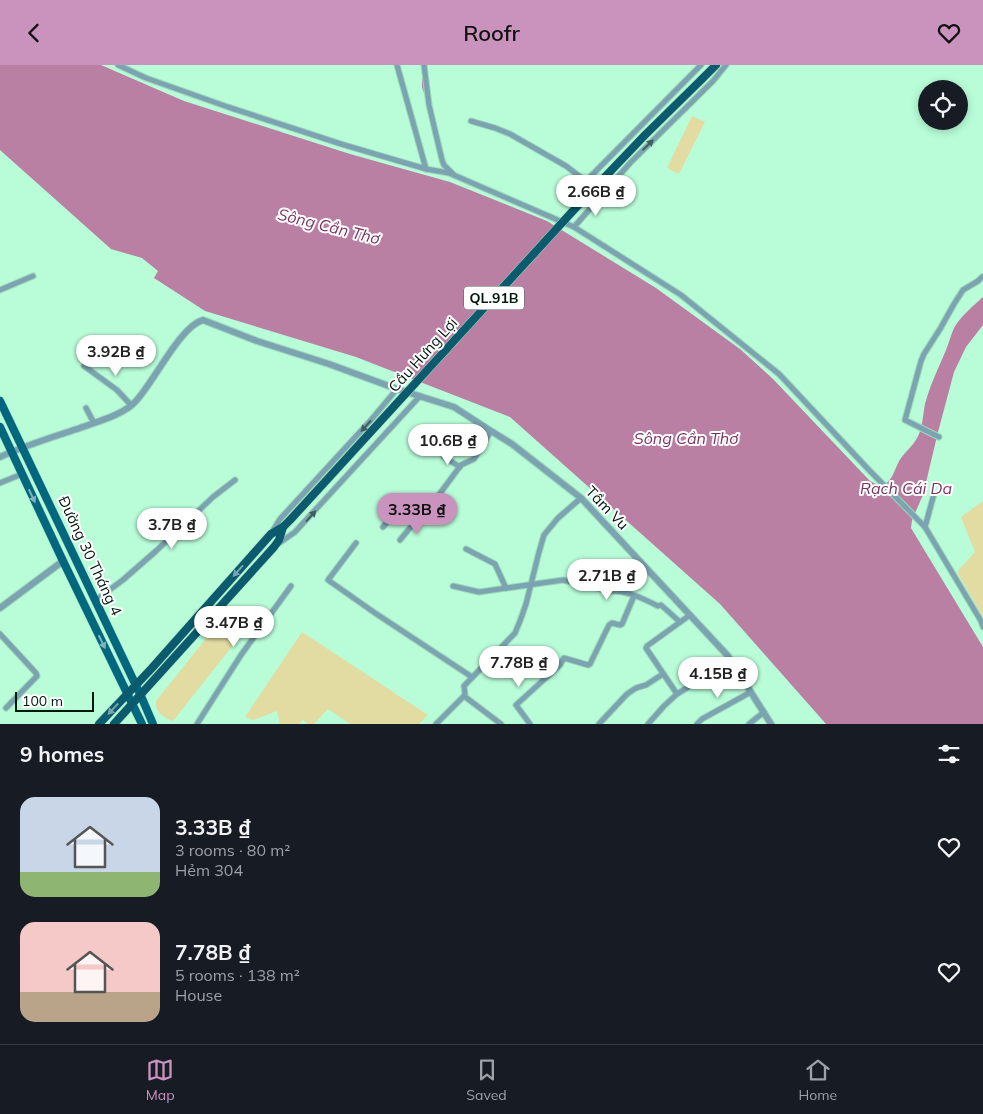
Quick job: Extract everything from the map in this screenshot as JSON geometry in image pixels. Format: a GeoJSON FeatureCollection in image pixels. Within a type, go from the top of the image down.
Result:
{"type":"FeatureCollection","features":[{"type":"Feature","properties":{"kind":"highway","name":"Cầu Hưng Lợi"},"geometry":{"type":"LineString","coordinates":[[283,527],[588,195],[716,65]]}},
{"type":"Feature","properties":{"kind":"highway","name":"QL.91B"},"geometry":{"type":"LineString","coordinates":[[99,724],[271,534],[283,527]]}},
{"type":"Feature","properties":{"kind":"highway","name":"QL.91B"},"geometry":{"type":"LineString","coordinates":[[114,724],[274,547],[280,540],[283,527]]}},
{"type":"Feature","properties":{"kind":"main road","name":"Đường 30 Tháng 4"},"geometry":{"type":"LineString","coordinates":[[0,401],[153,724]]}},
{"type":"Feature","properties":{"kind":"main road","name":"Đường 30 Tháng 4"},"geometry":{"type":"LineString","coordinates":[[0,427],[142,724]]}},
{"type":"Feature","properties":{"kind":"street"},"geometry":{"type":"LineString","coordinates":[[118,65],[146,78],[341,144],[449,173],[574,227],[682,295],[779,374],[925,527],[983,626]]}},
{"type":"Feature","properties":{"kind":"street"},"geometry":{"type":"LineString","coordinates":[[397,65],[429,169]]}},
{"type":"Feature","properties":{"kind":"street"},"geometry":{"type":"LineString","coordinates":[[424,65],[429,105],[442,160],[444,165],[456,176]]}},
{"type":"Feature","properties":{"kind":"street"},"geometry":{"type":"LineString","coordinates":[[586,181],[701,65]]}},
{"type":"Feature","properties":{"kind":"street"},"geometry":{"type":"LineString","coordinates":[[574,227],[630,163],[713,81],[726,65]]}},
{"type":"Feature","properties":{"kind":"street"},"geometry":{"type":"LineString","coordinates":[[471,121],[510,134],[566,166],[603,194]]}},
{"type":"Feature","properties":{"kind":"street"},"geometry":{"type":"LineString","coordinates":[[0,290],[33,276]]}},
{"type":"Feature","properties":{"kind":"street"},"geometry":{"type":"LineString","coordinates":[[939,437],[905,420],[924,354],[963,290],[982,277]]}},
{"type":"Feature","properties":{"kind":"street","name":"Tầm Vu"},"geometry":{"type":"LineString","coordinates":[[131,405],[135,403],[189,329],[194,324],[204,320],[257,341],[454,407],[512,444],[581,498],[729,658],[771,724]]}},
{"type":"Feature","properties":{"kind":"street"},"geometry":{"type":"LineString","coordinates":[[0,457],[23,447],[114,416],[131,405],[117,390],[84,366]]}},
{"type":"Feature","properties":{"kind":"street"},"geometry":{"type":"LineString","coordinates":[[271,534],[280,519],[371,421],[397,389]]}},
{"type":"Feature","properties":{"kind":"street"},"geometry":{"type":"LineString","coordinates":[[274,547],[296,532],[420,396]]}},
{"type":"Feature","properties":{"kind":"street"},"geometry":{"type":"LineString","coordinates":[[86,408],[94,423]]}},
{"type":"Feature","properties":{"kind":"street"},"geometry":{"type":"LineString","coordinates":[[400,540],[422,516],[460,467],[474,459],[491,431]]}},
{"type":"Feature","properties":{"kind":"street"},"geometry":{"type":"LineString","coordinates":[[444,457],[460,467]]}},
{"type":"Feature","properties":{"kind":"street"},"geometry":{"type":"LineString","coordinates":[[0,483],[22,474]]}},
{"type":"Feature","properties":{"kind":"street"},"geometry":{"type":"LineString","coordinates":[[95,601],[124,579],[234,480]]}},
{"type":"Feature","properties":{"kind":"street"},"geometry":{"type":"LineString","coordinates":[[925,527],[934,494]]}},
{"type":"Feature","properties":{"kind":"street"},"geometry":{"type":"LineString","coordinates":[[436,724],[464,696],[464,686],[515,633],[524,613],[544,535],[558,518],[581,498]]}},
{"type":"Feature","properties":{"kind":"street"},"geometry":{"type":"LineString","coordinates":[[383,527],[402,505]]}},
{"type":"Feature","properties":{"kind":"street"},"geometry":{"type":"LineString","coordinates":[[356,543],[328,580],[472,677]]}},
{"type":"Feature","properties":{"kind":"street"},"geometry":{"type":"LineString","coordinates":[[466,549],[494,564],[506,588]]}},
{"type":"Feature","properties":{"kind":"street"},"geometry":{"type":"LineString","coordinates":[[0,608],[63,561]]}},
{"type":"Feature","properties":{"kind":"street"},"geometry":{"type":"LineString","coordinates":[[453,586],[479,592],[564,579],[610,591],[624,592],[658,606],[661,605],[680,623]]}},
{"type":"Feature","properties":{"kind":"street"},"geometry":{"type":"LineString","coordinates":[[197,724],[246,649],[291,586]]}},
{"type":"Feature","properties":{"kind":"street"},"geometry":{"type":"LineString","coordinates":[[530,724],[516,705],[560,665],[564,658],[590,664],[609,625],[612,623],[622,624],[634,596]]}},
{"type":"Feature","properties":{"kind":"street"},"geometry":{"type":"LineString","coordinates":[[677,694],[646,648],[690,615]]}},
{"type":"Feature","properties":{"kind":"street"},"geometry":{"type":"LineString","coordinates":[[0,634],[37,676],[6,708]]}},
{"type":"Feature","properties":{"kind":"street"},"geometry":{"type":"LineString","coordinates":[[648,724],[677,694],[714,671],[729,658]]}},
{"type":"Feature","properties":{"kind":"street"},"geometry":{"type":"LineString","coordinates":[[600,724],[627,693],[646,685],[663,674]]}},
{"type":"Feature","properties":{"kind":"street"},"geometry":{"type":"LineString","coordinates":[[696,724],[751,691]]}},
{"type":"Feature","properties":{"kind":"street"},"geometry":{"type":"LineString","coordinates":[[464,696],[501,724]]}},
{"type":"Feature","properties":{"kind":"street"},"geometry":{"type":"LineString","coordinates":[[749,724],[764,712]]}},
{"type":"Feature","properties":{"kind":"shaded area"},"geometry":{"type":"Polygon","coordinates":[[[692,116],[705,122],[679,174],[667,168],[692,116]]]}},
{"type":"Feature","properties":{"kind":"shaded area"},"geometry":{"type":"Polygon","coordinates":[[[983,501],[983,617],[957,572],[975,552],[961,517],[983,501]]]}},
{"type":"Feature","properties":{"kind":"shaded area"},"geometry":{"type":"Polygon","coordinates":[[[224,616],[245,630],[173,721],[166,718],[158,712],[156,701],[224,616]]]}},
{"type":"Feature","properties":{"kind":"shaded area"},"geometry":{"type":"Polygon","coordinates":[[[302,632],[428,715],[419,724],[350,724],[328,709],[314,724],[308,724],[303,720],[299,724],[280,724],[277,711],[253,720],[245,717],[302,632]]]}},
{"type":"Feature","properties":{"kind":"water","name":"Sông Cần Thơ"},"geometry":{"type":"Polygon","coordinates":[[[0,65],[101,65],[184,101],[350,154],[450,182],[547,221],[656,288],[740,349],[773,379],[870,481],[877,484],[883,484],[891,479],[901,458],[917,438],[927,397],[954,328],[964,315],[983,297],[983,325],[966,347],[954,372],[923,495],[912,520],[911,528],[983,647],[983,724],[826,724],[720,604],[510,417],[356,357],[205,311],[154,278],[158,271],[142,258],[111,249],[0,150],[0,65]]]}},
{"type":"Feature","properties":{"kind":"waterway"},"geometry":{"type":"LineString","coordinates":[[423,75],[425,93]]}},
{"type":"Feature","properties":{"kind":"water label","name":"Rạch Cái Da"},"geometry":{"type":"Point","coordinates":[906,488]}}]}
